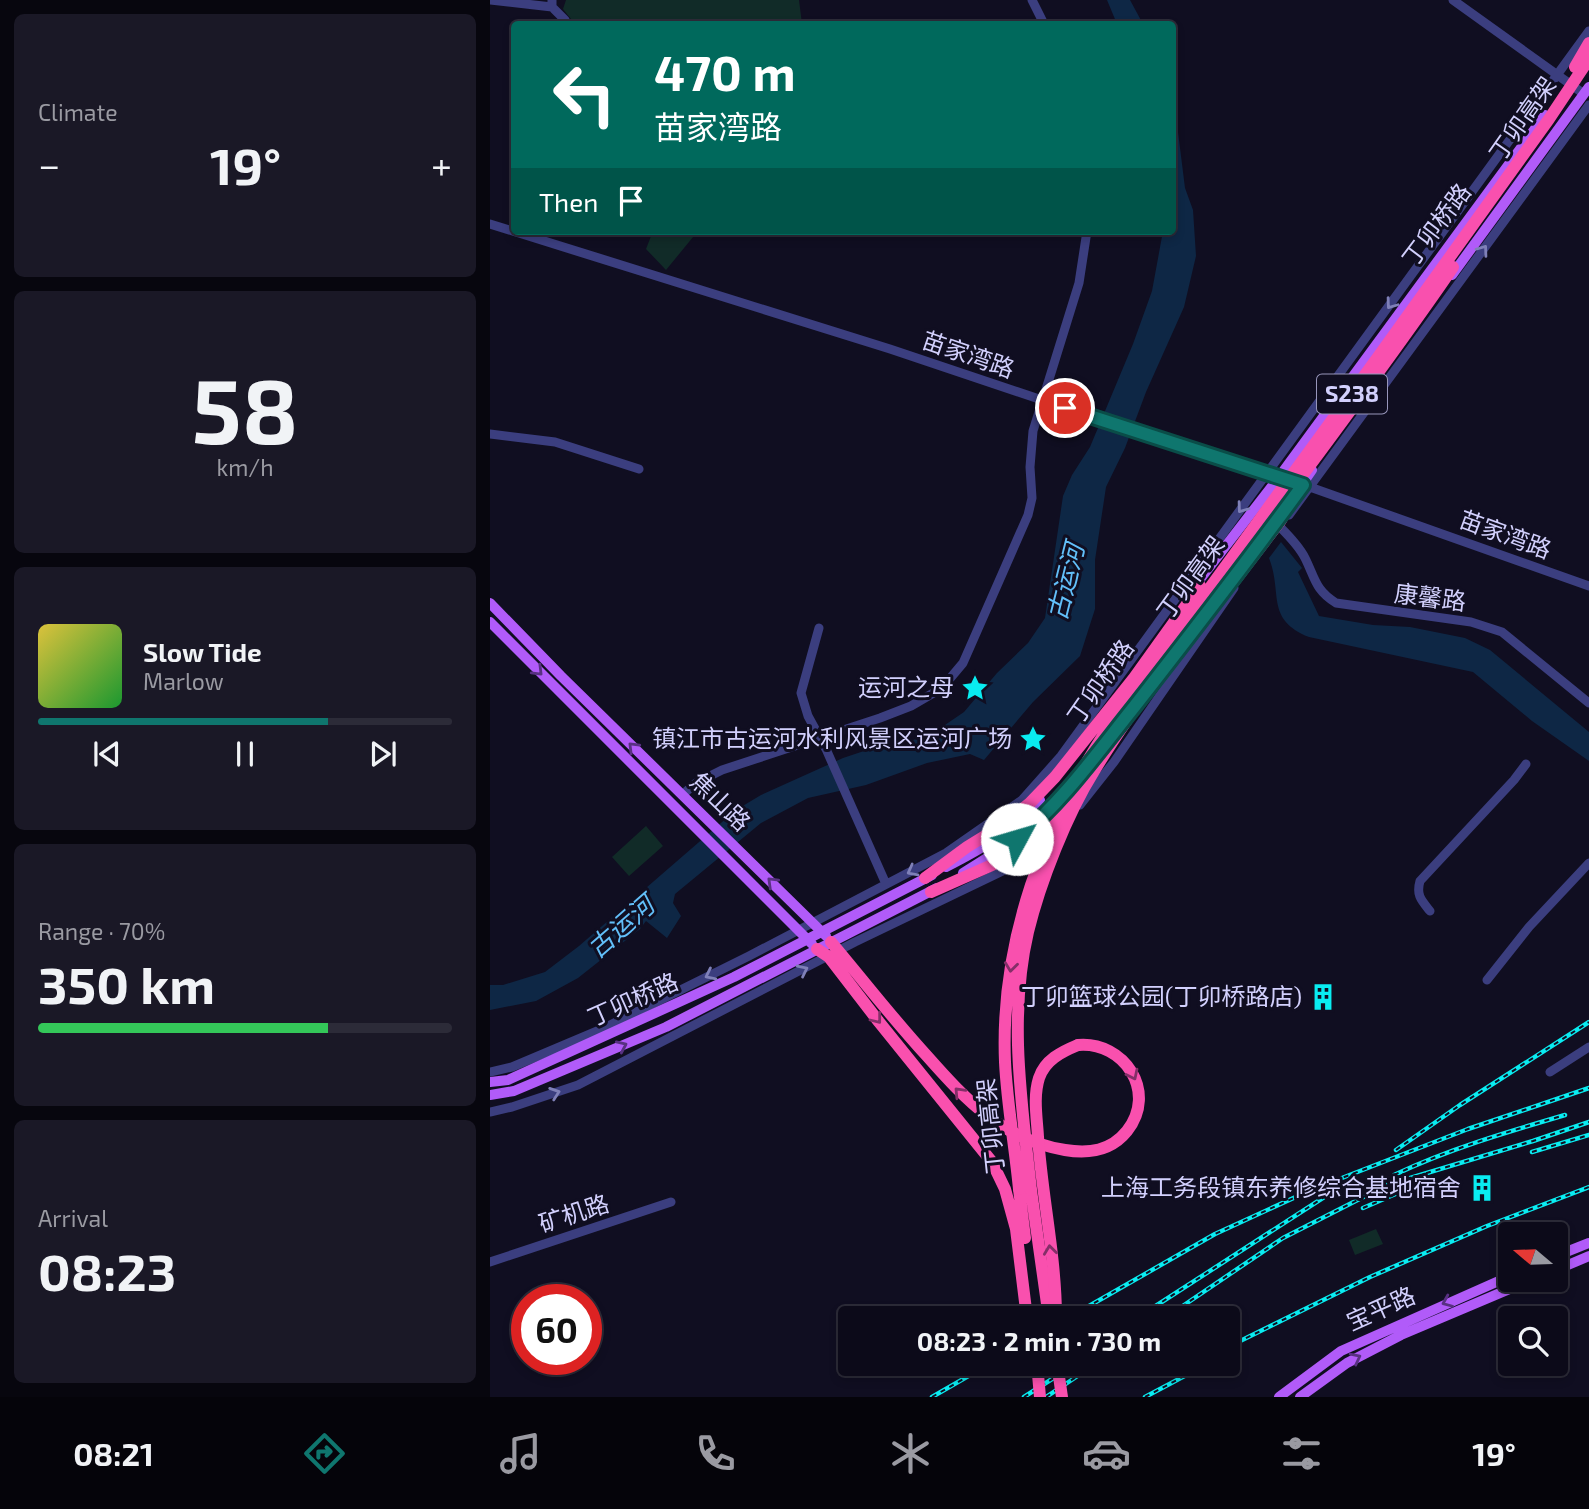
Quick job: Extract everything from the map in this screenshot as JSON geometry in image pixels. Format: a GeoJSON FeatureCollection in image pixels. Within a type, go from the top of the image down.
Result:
{"type":"FeatureCollection","features":[{"type":"Feature","properties":{"kind":"highway"},"geometry":{"type":"LineString","coordinates":[[1549,119],[1559,92],[1589,43]]}},
{"type":"Feature","properties":{"kind":"highway","name":"丁卯高架"},"geometry":{"type":"LineString","coordinates":[[1025,1190],[1018,1028],[1019,998],[1028,933],[1042,886],[1067,824],[1092,773],[1115,727],[1254,526],[1589,60]]}},
{"type":"Feature","properties":{"kind":"highway","name":"丁卯高架"},"geometry":{"type":"LineString","coordinates":[[1115,727],[1311,466],[1589,72]]}},
{"type":"Feature","properties":{"kind":"highway"},"geometry":{"type":"LineString","coordinates":[[931,892],[992,865],[1058,817],[1090,787],[1195,636],[1281,520],[1311,466]]}},
{"type":"Feature","properties":{"kind":"highway"},"geometry":{"type":"LineString","coordinates":[[925,878],[1001,826],[1030,803],[1055,777],[1134,678],[1213,569],[1254,526]]}},
{"type":"Feature","properties":{"kind":"highway"},"geometry":{"type":"LineString","coordinates":[[813,944],[830,946],[964,1098],[984,1115],[1012,1131],[1038,1142],[1048,1146],[1094,1152],[1109,1146],[1122,1136],[1133,1123],[1140,1092],[1128,1065],[1116,1054],[1091,1044],[1078,1045],[1060,1052],[1039,1076],[1035,1096],[1038,1142],[1040,1162],[1056,1306]]}},
{"type":"Feature","properties":{"kind":"highway"},"geometry":{"type":"LineString","coordinates":[[830,946],[927,1080],[992,1162],[1005,1189],[1016,1229],[1026,1306]]}},
{"type":"Feature","properties":{"kind":"highway"},"geometry":{"type":"LineString","coordinates":[[1025,1190],[1032,1306]]}},
{"type":"Feature","properties":{"kind":"highway"},"geometry":{"type":"LineString","coordinates":[[1025,1190],[1047,1306]]}},
{"type":"Feature","properties":{"kind":"highway"},"geometry":{"type":"LineString","coordinates":[[1038,1376],[1040,1397]]}},
{"type":"Feature","properties":{"kind":"highway"},"geometry":{"type":"LineString","coordinates":[[1059,1376],[1062,1397]]}},
{"type":"Feature","properties":{"kind":"main road","name":"丁卯桥路"},"geometry":{"type":"LineString","coordinates":[[830,946],[925,878],[1003,834],[1028,814],[1066,769],[1274,475],[1589,53]]}},
{"type":"Feature","properties":{"kind":"main road","name":"丁卯桥路"},"geometry":{"type":"LineString","coordinates":[[490,1082],[508,1080],[813,944],[830,946],[931,892],[1017,839],[1042,819],[1307,486],[1321,456],[1368,396],[1508,196],[1586,91]]}},
{"type":"Feature","properties":{"kind":"main road","name":"焦山路"},"geometry":{"type":"LineString","coordinates":[[490,603],[813,922],[830,946]]}},
{"type":"Feature","properties":{"kind":"main road","name":"焦山路"},"geometry":{"type":"LineString","coordinates":[[490,622],[813,944]]}},
{"type":"Feature","properties":{"kind":"main road","name":"丁卯桥路"},"geometry":{"type":"LineString","coordinates":[[490,1095],[514,1091],[666,1027],[813,944]]}},
{"type":"Feature","properties":{"kind":"main road"},"geometry":{"type":"LineString","coordinates":[[1568,1253],[1588,1249]]}},
{"type":"Feature","properties":{"kind":"main road"},"geometry":{"type":"LineString","coordinates":[[1568,1262],[1588,1249]]}},
{"type":"Feature","properties":{"kind":"main road","name":"宝平路"},"geometry":{"type":"LineString","coordinates":[[1279,1397],[1340,1351],[1498,1281]]}},
{"type":"Feature","properties":{"kind":"main road","name":"宝平路"},"geometry":{"type":"LineString","coordinates":[[1300,1397],[1358,1357],[1401,1335],[1502,1292]]}},
{"type":"Feature","properties":{"kind":"street"},"geometry":{"type":"LineString","coordinates":[[490,0],[552,3],[566,21]]}},
{"type":"Feature","properties":{"kind":"street"},"geometry":{"type":"LineString","coordinates":[[1032,0],[1042,21]]}},
{"type":"Feature","properties":{"kind":"street"},"geometry":{"type":"LineString","coordinates":[[1453,0],[1568,84],[1586,91]]}},
{"type":"Feature","properties":{"kind":"street"},"geometry":{"type":"LineString","coordinates":[[490,1072],[512,1067],[601,1029],[799,930],[946,853],[1022,800],[1061,755],[1274,475],[1589,31]]}},
{"type":"Feature","properties":{"kind":"street"},"geometry":{"type":"LineString","coordinates":[[490,1112],[578,1085],[830,946],[1011,867],[1073,814],[1114,762],[1224,601],[1280,527],[1307,486],[1589,106]]}},
{"type":"Feature","properties":{"kind":"street","name":"苗家湾路"},"geometry":{"type":"LineString","coordinates":[[490,224],[511,230]]}},
{"type":"Feature","properties":{"kind":"street","name":"苗家湾路"},"geometry":{"type":"LineString","coordinates":[[527,235],[890,349],[1132,431],[1274,475],[1589,586]]}},
{"type":"Feature","properties":{"kind":"street"},"geometry":{"type":"LineString","coordinates":[[682,795],[696,783],[722,770],[911,706],[942,688],[963,663],[1028,515],[1032,498],[1030,467],[1033,431],[1079,283],[1086,235]]}},
{"type":"Feature","properties":{"kind":"street"},"geometry":{"type":"LineString","coordinates":[[490,434],[555,442],[639,469]]}},
{"type":"Feature","properties":{"kind":"street","name":"康馨路"},"geometry":{"type":"LineString","coordinates":[[1280,527],[1300,549],[1316,585],[1325,596],[1336,603],[1490,627],[1502,632],[1589,703]]}},
{"type":"Feature","properties":{"kind":"street"},"geometry":{"type":"LineString","coordinates":[[819,628],[801,693],[808,716],[886,884]]}},
{"type":"Feature","properties":{"kind":"street"},"geometry":{"type":"LineString","coordinates":[[1430,911],[1419,898],[1417,890],[1420,881],[1526,764]]}},
{"type":"Feature","properties":{"kind":"street"},"geometry":{"type":"LineString","coordinates":[[1487,980],[1529,927],[1589,863]]}},
{"type":"Feature","properties":{"kind":"street"},"geometry":{"type":"LineString","coordinates":[[1550,1072],[1589,1047]]}},
{"type":"Feature","properties":{"kind":"street","name":"矿机路"},"geometry":{"type":"LineString","coordinates":[[490,1262],[671,1202]]}},
{"type":"Feature","properties":{"kind":"green space"},"geometry":{"type":"Polygon","coordinates":[[[566,0],[799,0],[802,21],[573,21],[563,9],[566,0]]]}},
{"type":"Feature","properties":{"kind":"green space"},"geometry":{"type":"Polygon","coordinates":[[[651,235],[695,235],[666,270],[646,249],[651,235]]]}},
{"type":"Feature","properties":{"kind":"green space"},"geometry":{"type":"Polygon","coordinates":[[[646,826],[663,846],[629,876],[612,857],[646,826]]]}},
{"type":"Feature","properties":{"kind":"green space"},"geometry":{"type":"Polygon","coordinates":[[[1376,1229],[1383,1244],[1355,1255],[1349,1240],[1376,1229]]]}},
{"type":"Feature","properties":{"kind":"water"},"geometry":{"type":"Polygon","coordinates":[[[1107,0],[1130,0],[1141,21],[1116,21],[1107,0]]]}},
{"type":"Feature","properties":{"kind":"water","name":"古运河"},"geometry":{"type":"Polygon","coordinates":[[[1176,121],[1185,188],[1193,210],[1196,256],[1184,307],[1106,487],[1095,560],[1095,609],[1080,656],[1033,702],[984,760],[970,754],[927,763],[866,785],[808,798],[761,823],[675,894],[673,903],[681,916],[667,938],[646,921],[640,929],[578,978],[536,1001],[490,1010],[490,985],[503,985],[545,972],[579,946],[736,810],[761,795],[843,758],[870,749],[909,742],[942,727],[964,712],[997,673],[1028,643],[1045,618],[1063,496],[1072,475],[1090,447],[1152,291],[1162,235],[1176,235],[1176,121]]]}},
{"type":"Feature","properties":{"kind":"water"},"geometry":{"type":"Polygon","coordinates":[[[1281,542],[1302,568],[1298,572],[1319,616],[1373,625],[1410,627],[1465,638],[1490,650],[1589,732],[1589,761],[1532,721],[1473,672],[1309,637],[1295,630],[1281,614],[1269,558],[1281,542]]]}},
{"type":"Feature","properties":{"kind":"railway"},"geometry":{"type":"LineString","coordinates":[[1396,1150],[1460,1105],[1589,1022]]}},
{"type":"Feature","properties":{"kind":"railway"},"geometry":{"type":"LineString","coordinates":[[1089,1306],[1215,1234],[1311,1190],[1468,1129],[1589,1088]]}},
{"type":"Feature","properties":{"kind":"railway"},"geometry":{"type":"LineString","coordinates":[[1394,1175],[1457,1149],[1565,1115]]}},
{"type":"Feature","properties":{"kind":"railway"},"geometry":{"type":"LineString","coordinates":[[1183,1306],[1283,1238],[1387,1185],[1589,1122]]}},
{"type":"Feature","properties":{"kind":"railway"},"geometry":{"type":"LineString","coordinates":[[1532,1152],[1589,1135]]}},
{"type":"Feature","properties":{"kind":"railway"},"geometry":{"type":"LineString","coordinates":[[1156,1306],[1346,1183]]}},
{"type":"Feature","properties":{"kind":"railway"},"geometry":{"type":"LineString","coordinates":[[1363,1208],[1414,1186]]}},
{"type":"Feature","properties":{"kind":"railway"},"geometry":{"type":"LineString","coordinates":[[1240,1341],[1370,1277],[1487,1226],[1589,1187]]}},
{"type":"Feature","properties":{"kind":"railway"},"geometry":{"type":"LineString","coordinates":[[932,1397],[968,1376]]}},
{"type":"Feature","properties":{"kind":"railway"},"geometry":{"type":"LineString","coordinates":[[1024,1397],[1057,1376]]}},
{"type":"Feature","properties":{"kind":"railway"},"geometry":{"type":"LineString","coordinates":[[1046,1397],[1078,1376]]}},
{"type":"Feature","properties":{"kind":"railway"},"geometry":{"type":"LineString","coordinates":[[1145,1397],[1185,1376]]}},
{"type":"Feature","properties":{"kind":"place","name":"运河之母"},"geometry":{"type":"Point","coordinates":[975,688]}},
{"type":"Feature","properties":{"kind":"place","name":"镇江市古运河水利风景区运河广场"},"geometry":{"type":"Point","coordinates":[1033,739]}},
{"type":"Feature","properties":{"kind":"place","name":"丁卯篮球公园(丁卯桥路店)"},"geometry":{"type":"Point","coordinates":[1323,997]}},
{"type":"Feature","properties":{"kind":"place","name":"上海工务段镇东养修综合基地宿舍"},"geometry":{"type":"Point","coordinates":[1482,1188]}},
{"type":"Feature","properties":{"kind":"route"},"geometry":{"type":"LineString","coordinates":[[1017,839],[1042,819],[1074,782],[1220,597],[1303,485],[1065,408]]}}]}
